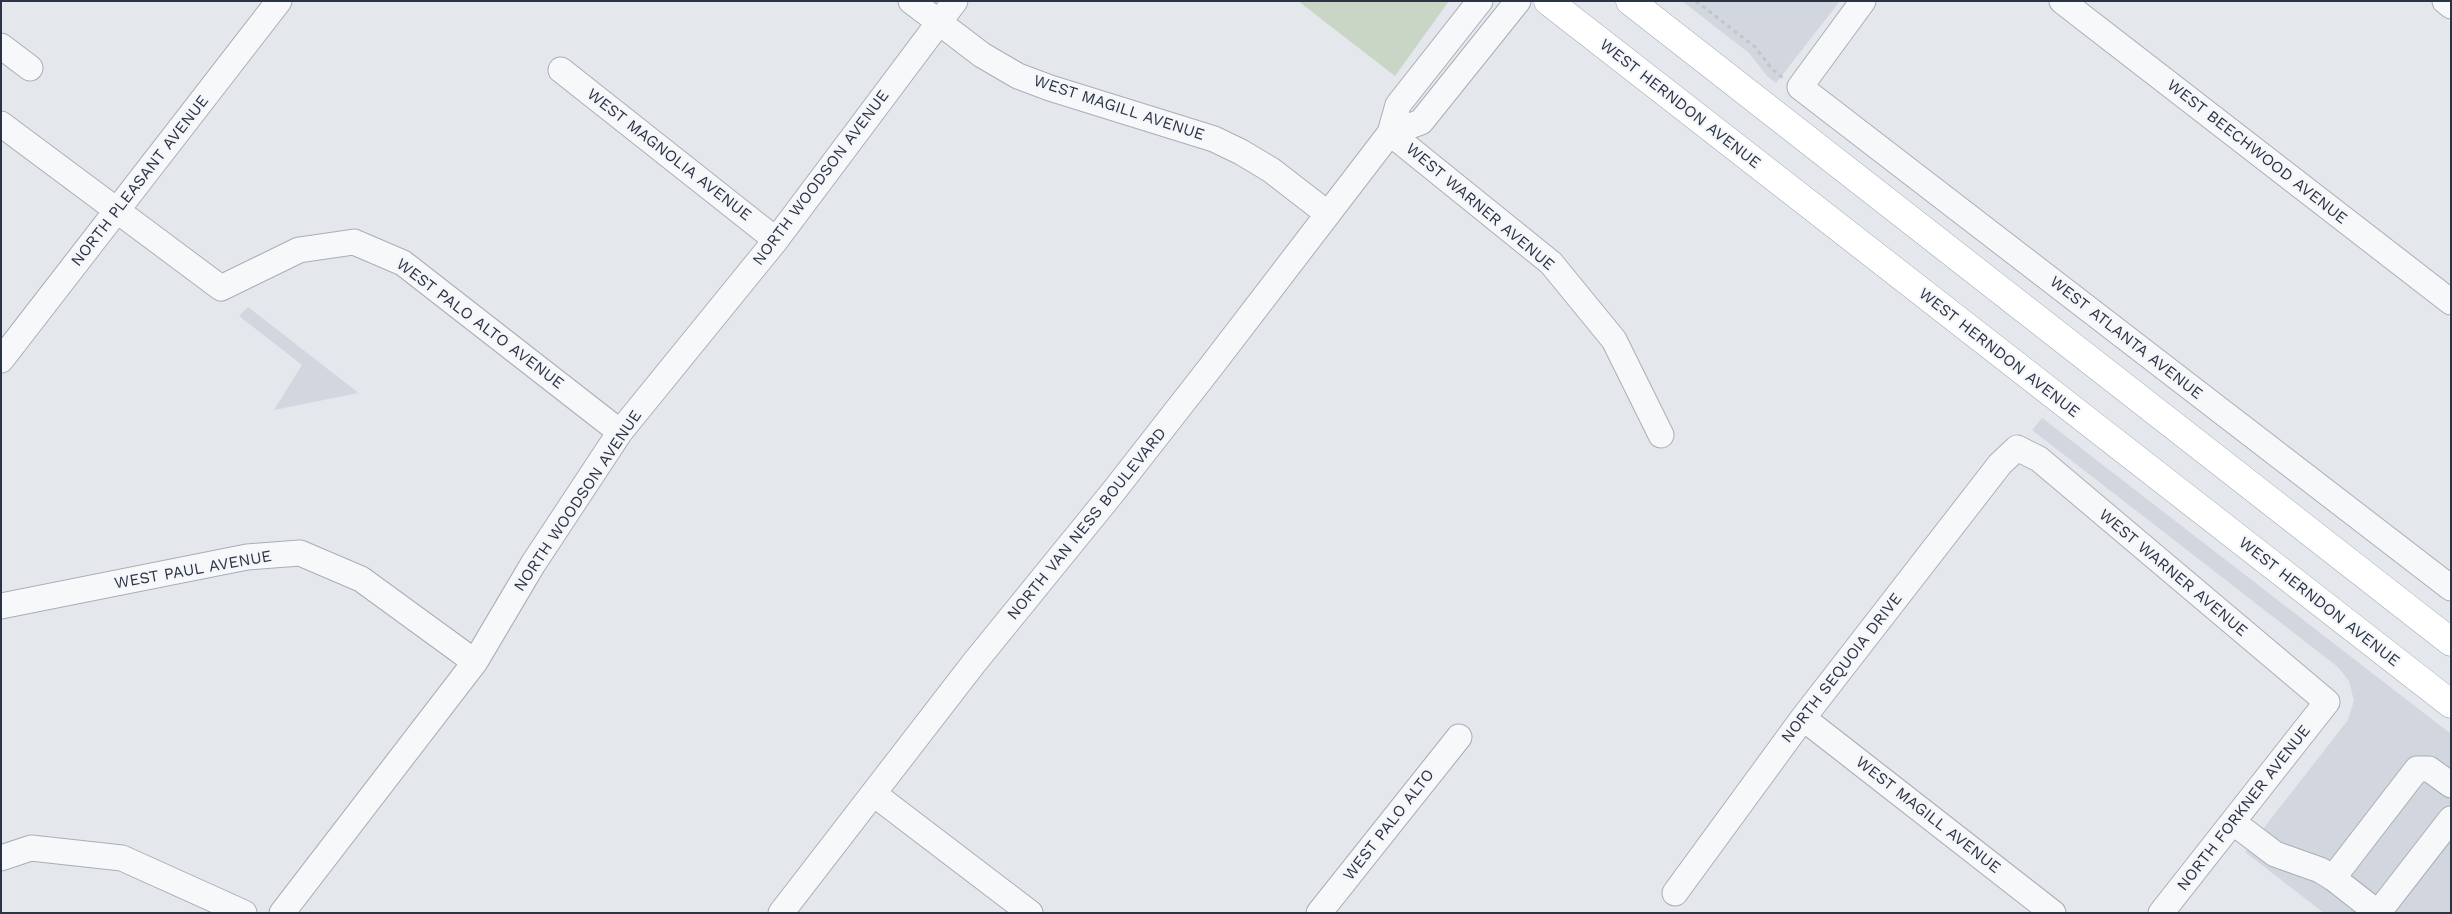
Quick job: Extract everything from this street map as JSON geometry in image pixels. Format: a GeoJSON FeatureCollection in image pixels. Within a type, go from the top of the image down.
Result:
{"type":"FeatureCollection","features":[{"type":"Feature","properties":{"kind":"main road","name":"WEST HERNDON AVENUE"},"geometry":{"type":"LineString","coordinates":[[1548,1],[2451,704]]}},
{"type":"Feature","properties":{"kind":"main road"},"geometry":{"type":"LineString","coordinates":[[1630,1],[2451,642]]}},
{"type":"Feature","properties":{"kind":"street","name":"NORTH PLEASANT AVENUE"},"geometry":{"type":"LineString","coordinates":[[1,360],[279,1]]}},
{"type":"Feature","properties":{"kind":"street","name":"WEST MAGILL AVENUE"},"geometry":{"type":"LineString","coordinates":[[911,1],[982,55],[1018,76],[1050,88],[1214,138],[1271,170],[1328,214]]}},
{"type":"Feature","properties":{"kind":"street","name":"NORTH WOODSON AVENUE"},"geometry":{"type":"LineString","coordinates":[[282,913],[475,662],[533,564],[620,432],[776,240],[955,1]]}},
{"type":"Feature","properties":{"kind":"street","name":"NORTH VAN NESS BOULEVARD"},"geometry":{"type":"LineString","coordinates":[[781,913],[974,663],[1114,492],[1328,214],[1390,133],[1398,105],[1480,1]]}},
{"type":"Feature","properties":{"kind":"street"},"geometry":{"type":"LineString","coordinates":[[1390,133],[1421,122],[1518,1]]}},
{"type":"Feature","properties":{"kind":"street","name":"WEST BEECHWOOD AVENUE"},"geometry":{"type":"LineString","coordinates":[[2062,1],[2451,302]]}},
{"type":"Feature","properties":{"kind":"street"},"geometry":{"type":"LineString","coordinates":[[2445,1],[2451,6]]}},
{"type":"Feature","properties":{"kind":"street"},"geometry":{"type":"LineString","coordinates":[[1800,87],[1862,2]]}},
{"type":"Feature","properties":{"kind":"street"},"geometry":{"type":"LineString","coordinates":[[1,46],[30,68]]}},
{"type":"Feature","properties":{"kind":"street","name":"WEST MAGNOLIA AVENUE"},"geometry":{"type":"LineString","coordinates":[[561,70],[776,240]]}},
{"type":"Feature","properties":{"kind":"street","name":"WEST ATLANTA AVENUE"},"geometry":{"type":"LineString","coordinates":[[1800,87],[2451,588]]}},
{"type":"Feature","properties":{"kind":"street","name":"WEST PALO ALTO AVENUE"},"geometry":{"type":"LineString","coordinates":[[1,124],[221,288],[299,250],[354,242],[403,263],[620,432]]}},
{"type":"Feature","properties":{"kind":"street","name":"WEST WARNER AVENUE"},"geometry":{"type":"LineString","coordinates":[[1390,133],[1551,263],[1614,340],[1661,435]]}},
{"type":"Feature","properties":{"kind":"street","name":"WEST WARNER AVENUE"},"geometry":{"type":"LineString","coordinates":[[2017,448],[2039,459],[2327,702]]}},
{"type":"Feature","properties":{"kind":"street","name":"NORTH SEQUOIA DRIVE"},"geometry":{"type":"LineString","coordinates":[[1674,893],[1803,718],[2000,464],[2017,448]]}},
{"type":"Feature","properties":{"kind":"street","name":"WEST PAUL AVENUE"},"geometry":{"type":"LineString","coordinates":[[1,606],[247,558],[300,553],[361,579],[475,662]]}},
{"type":"Feature","properties":{"kind":"street","name":"NORTH FORKNER AVENUE"},"geometry":{"type":"LineString","coordinates":[[2161,913],[2234,823],[2327,702]]}},
{"type":"Feature","properties":{"kind":"street","name":"WEST MAGILL AVENUE"},"geometry":{"type":"LineString","coordinates":[[1803,718],[2053,913]]}},
{"type":"Feature","properties":{"kind":"street","name":"WEST PALO ALTO"},"geometry":{"type":"LineString","coordinates":[[1319,913],[1459,737]]}},
{"type":"Feature","properties":{"kind":"street"},"geometry":{"type":"LineString","coordinates":[[2333,878],[2417,769],[2429,769],[2451,785]]}},
{"type":"Feature","properties":{"kind":"street"},"geometry":{"type":"LineString","coordinates":[[874,794],[1030,913]]}},
{"type":"Feature","properties":{"kind":"street"},"geometry":{"type":"LineString","coordinates":[[2234,823],[2275,854],[2320,870],[2333,878],[2378,913],[2451,819]]}},
{"type":"Feature","properties":{"kind":"street"},"geometry":{"type":"LineString","coordinates":[[1,858],[31,848],[122,858],[244,913]]}},
{"type":"Feature","properties":{"kind":"path"},"geometry":{"type":"LineString","coordinates":[[1696,1],[1755,47],[1772,69],[1789,83],[1800,87]]}},
{"type":"Feature","properties":{"kind":"shaded area"},"geometry":{"type":"Polygon","coordinates":[[[1682,1],[1840,1],[1776,83],[1767,76],[1749,53],[1682,1]]]}},
{"type":"Feature","properties":{"kind":"shaded area"},"geometry":{"type":"Polygon","coordinates":[[[248,307],[358,393],[274,410],[302,365],[239,316],[248,307]]]}},
{"type":"Feature","properties":{"kind":"shaded area"},"geometry":{"type":"Polygon","coordinates":[[[2042,418],[2451,734],[2451,913],[2324,913],[2245,852],[2348,720],[2354,701],[2349,681],[2338,667],[2032,430],[2042,418]]]}},
{"type":"Feature","properties":{"kind":"green space"},"geometry":{"type":"Polygon","coordinates":[[[1298,1],[1449,1],[1395,76],[1298,1]]]}}]}
